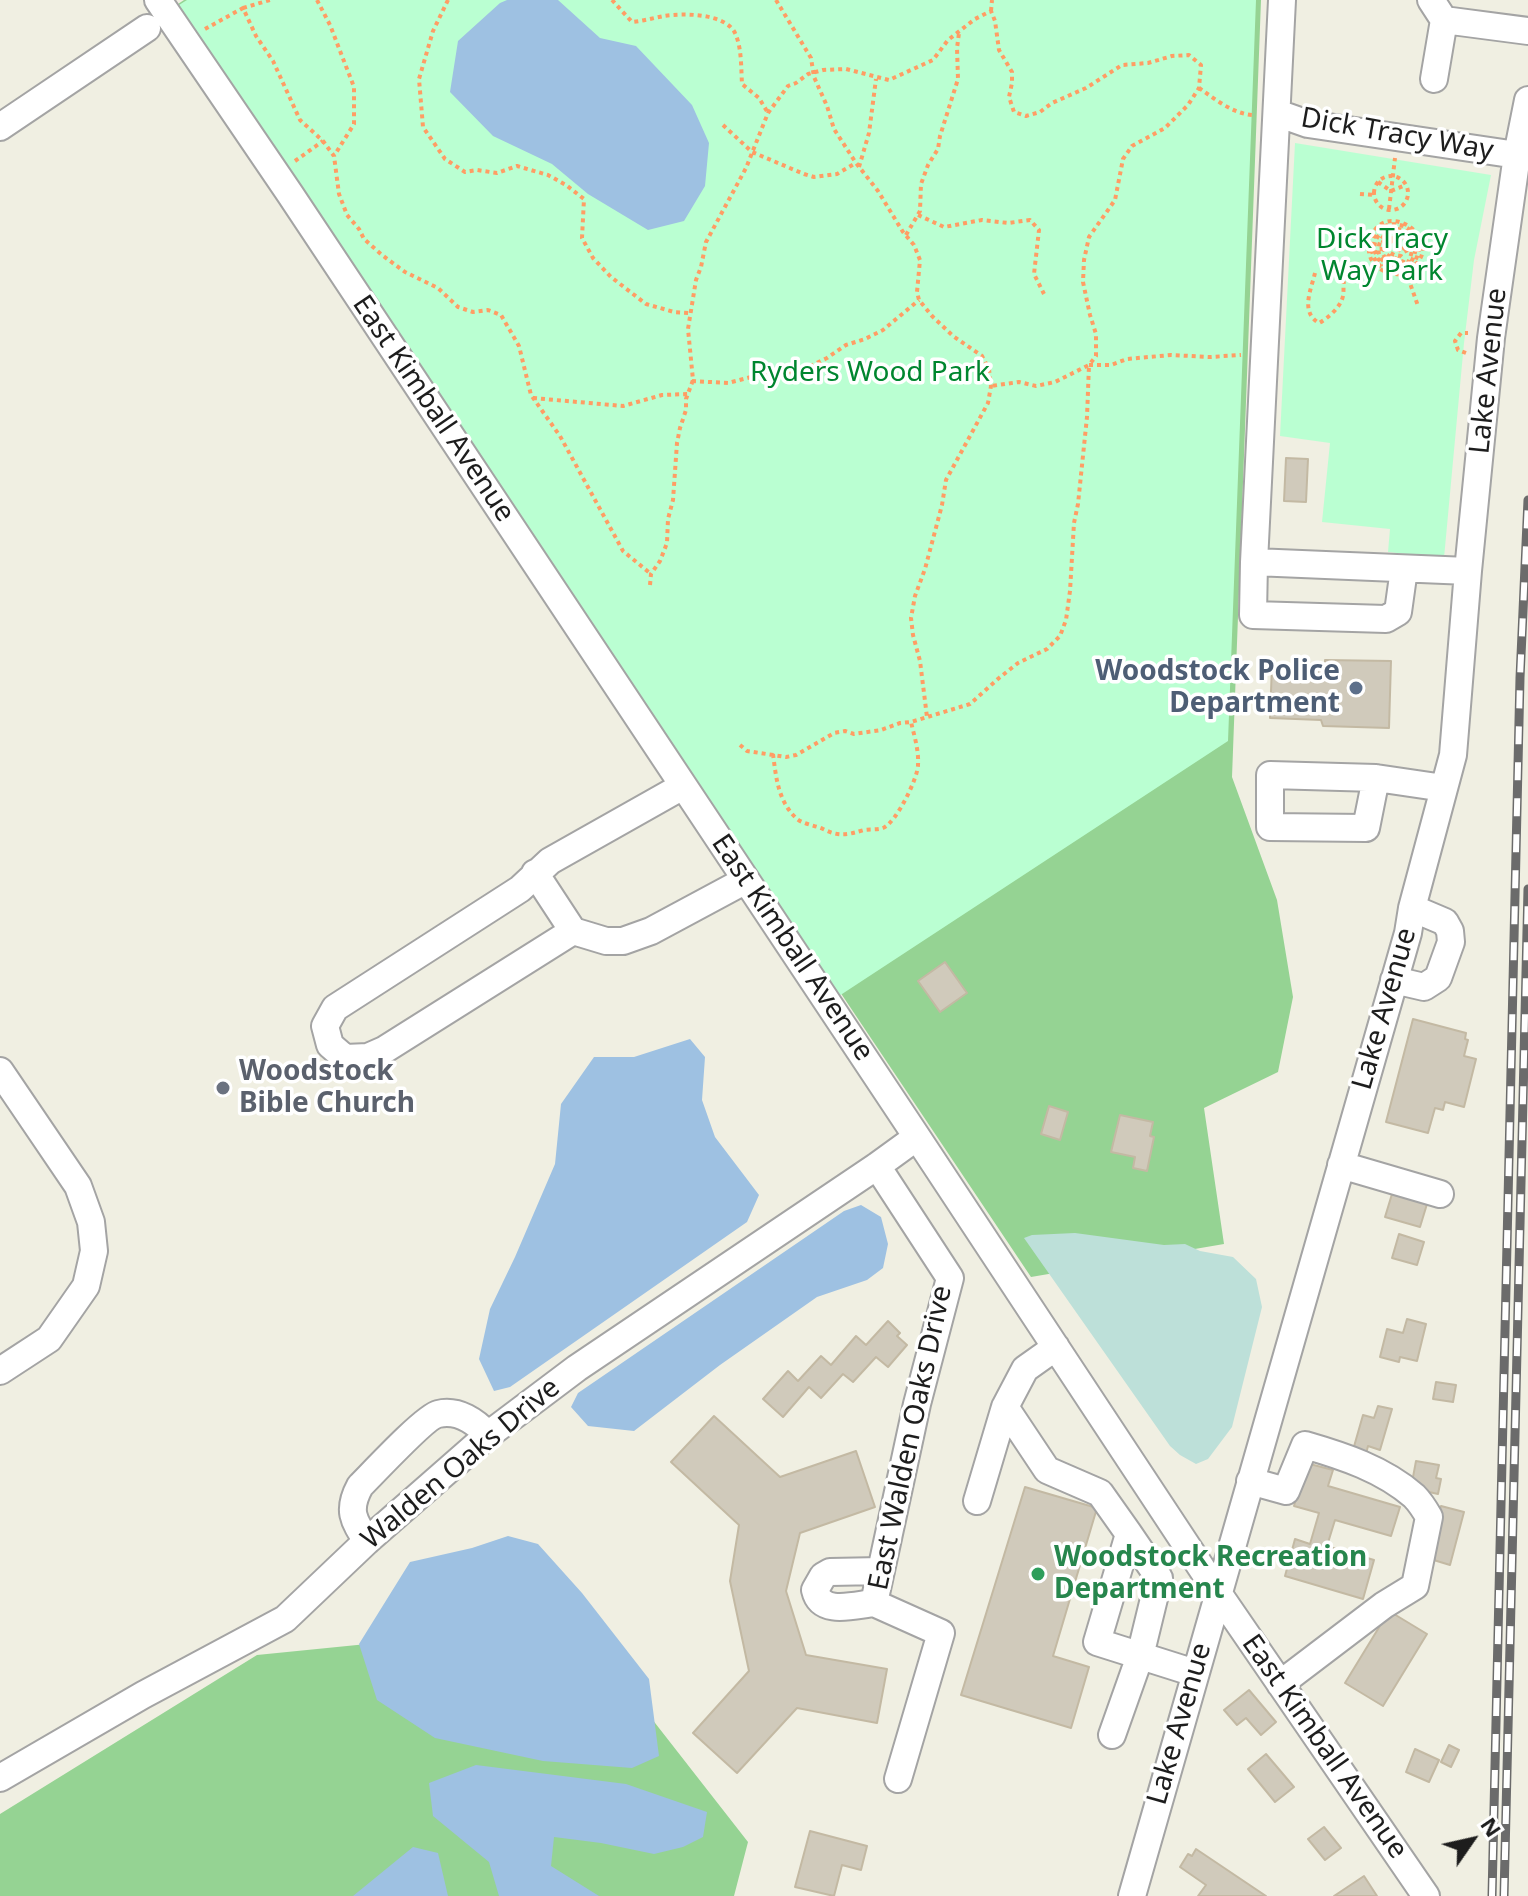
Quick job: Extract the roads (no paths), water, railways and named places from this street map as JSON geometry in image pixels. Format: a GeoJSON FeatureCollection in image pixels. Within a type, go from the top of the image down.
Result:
{"type":"FeatureCollection","features":[{"type":"Feature","properties":{"kind":"street","name":"East Kimball Avenue"},"geometry":{"type":"LineString","coordinates":[[158,0],[290,194],[1218,1593],[1426,1896]]}},
{"type":"Feature","properties":{"kind":"street"},"geometry":{"type":"LineString","coordinates":[[1282,0],[1253,615],[1386,619],[1398,612],[1404,569]]}},
{"type":"Feature","properties":{"kind":"street"},"geometry":{"type":"LineString","coordinates":[[1434,79],[1438,10],[1528,31]]}},
{"type":"Feature","properties":{"kind":"street"},"geometry":{"type":"LineString","coordinates":[[0,127],[147,28]]}},
{"type":"Feature","properties":{"kind":"street","name":"Lake Avenue"},"geometry":{"type":"LineString","coordinates":[[1132,1896],[1408,933],[1453,755],[1491,338],[1517,155],[1528,100]]}},
{"type":"Feature","properties":{"kind":"street","name":"Dick Tracy Way"},"geometry":{"type":"LineString","coordinates":[[1277,118],[1517,155]]}},
{"type":"Feature","properties":{"kind":"street"},"geometry":{"type":"LineString","coordinates":[[1254,562],[1468,571]]}},
{"type":"Feature","properties":{"kind":"street"},"geometry":{"type":"LineString","coordinates":[[1376,778],[1444,788]]}},
{"type":"Feature","properties":{"kind":"street"},"geometry":{"type":"LineString","coordinates":[[573,931],[384,1050],[368,1057],[345,1058],[330,1045],[325,1026],[335,1008],[520,889],[550,861],[683,786]]}},
{"type":"Feature","properties":{"kind":"street"},"geometry":{"type":"LineString","coordinates":[[535,873],[573,931],[606,941],[623,941],[651,931],[746,880]]}},
{"type":"Feature","properties":{"kind":"street"},"geometry":{"type":"LineString","coordinates":[[1394,980],[1424,987],[1438,978],[1451,942],[1445,922],[1412,908]]}},
{"type":"Feature","properties":{"kind":"street"},"geometry":{"type":"LineString","coordinates":[[0,1071],[78,1186],[91,1222],[94,1251],[86,1286],[49,1339],[0,1371]]}},
{"type":"Feature","properties":{"kind":"street","name":"Walden Oaks Drive"},"geometry":{"type":"LineString","coordinates":[[0,1778],[143,1695],[285,1619],[367,1541],[488,1435],[577,1368],[917,1137]]}},
{"type":"Feature","properties":{"kind":"street"},"geometry":{"type":"LineString","coordinates":[[1341,1165],[1440,1194]]}},
{"type":"Feature","properties":{"kind":"street","name":"East Walden Oaks Drive"},"geometry":{"type":"LineString","coordinates":[[877,1166],[950,1278],[917,1404],[874,1603],[941,1633],[898,1779]]}},
{"type":"Feature","properties":{"kind":"street"},"geometry":{"type":"LineString","coordinates":[[977,1501],[1005,1407],[1025,1369],[1056,1347]]}},
{"type":"Feature","properties":{"kind":"street"},"geometry":{"type":"LineString","coordinates":[[1005,1407],[1047,1470],[1100,1493],[1159,1578],[1140,1656],[1112,1735]]}},
{"type":"Feature","properties":{"kind":"street"},"geometry":{"type":"LineString","coordinates":[[367,1541],[353,1517],[355,1495],[360,1486],[430,1417],[447,1413],[469,1418],[488,1435]]}},
{"type":"Feature","properties":{"kind":"street"},"geometry":{"type":"LineString","coordinates":[[1250,1481],[1286,1491],[1305,1445],[1350,1459],[1385,1476],[1416,1497],[1429,1517],[1415,1586],[1384,1605],[1280,1684]]}},
{"type":"Feature","properties":{"kind":"street"},"geometry":{"type":"LineString","coordinates":[[1129,1534],[1097,1642],[1195,1673]]}},
{"type":"Feature","properties":{"kind":"street"},"geometry":{"type":"LineString","coordinates":[[874,1603],[833,1607],[817,1598],[815,1590],[823,1576],[830,1572],[881,1571]]}},
{"type":"Feature","properties":{"kind":"railway"},"geometry":{"type":"LineString","coordinates":[[1492,1896],[1520,678],[1528,500]]}},
{"type":"Feature","properties":{"kind":"railway"},"geometry":{"type":"LineString","coordinates":[[1504,1896],[1528,889]]}},
{"type":"Feature","properties":{"kind":"place","name":"Woodstock Police Department"},"geometry":{"type":"Point","coordinates":[1356,688]}},
{"type":"Feature","properties":{"kind":"place","name":"Woodstock Bible Church"},"geometry":{"type":"Point","coordinates":[223,1088]}},
{"type":"Feature","properties":{"kind":"place","name":"Woodstock Recreation Department"},"geometry":{"type":"Point","coordinates":[1038,1574]}},
{"type":"Feature","properties":{"kind":"park label","name":"Dick Tracy Way Park"},"geometry":{"type":"Point","coordinates":[1382,256]}},
{"type":"Feature","properties":{"kind":"park label","name":"Ryders Wood Park"},"geometry":{"type":"Point","coordinates":[870,373]}}]}
